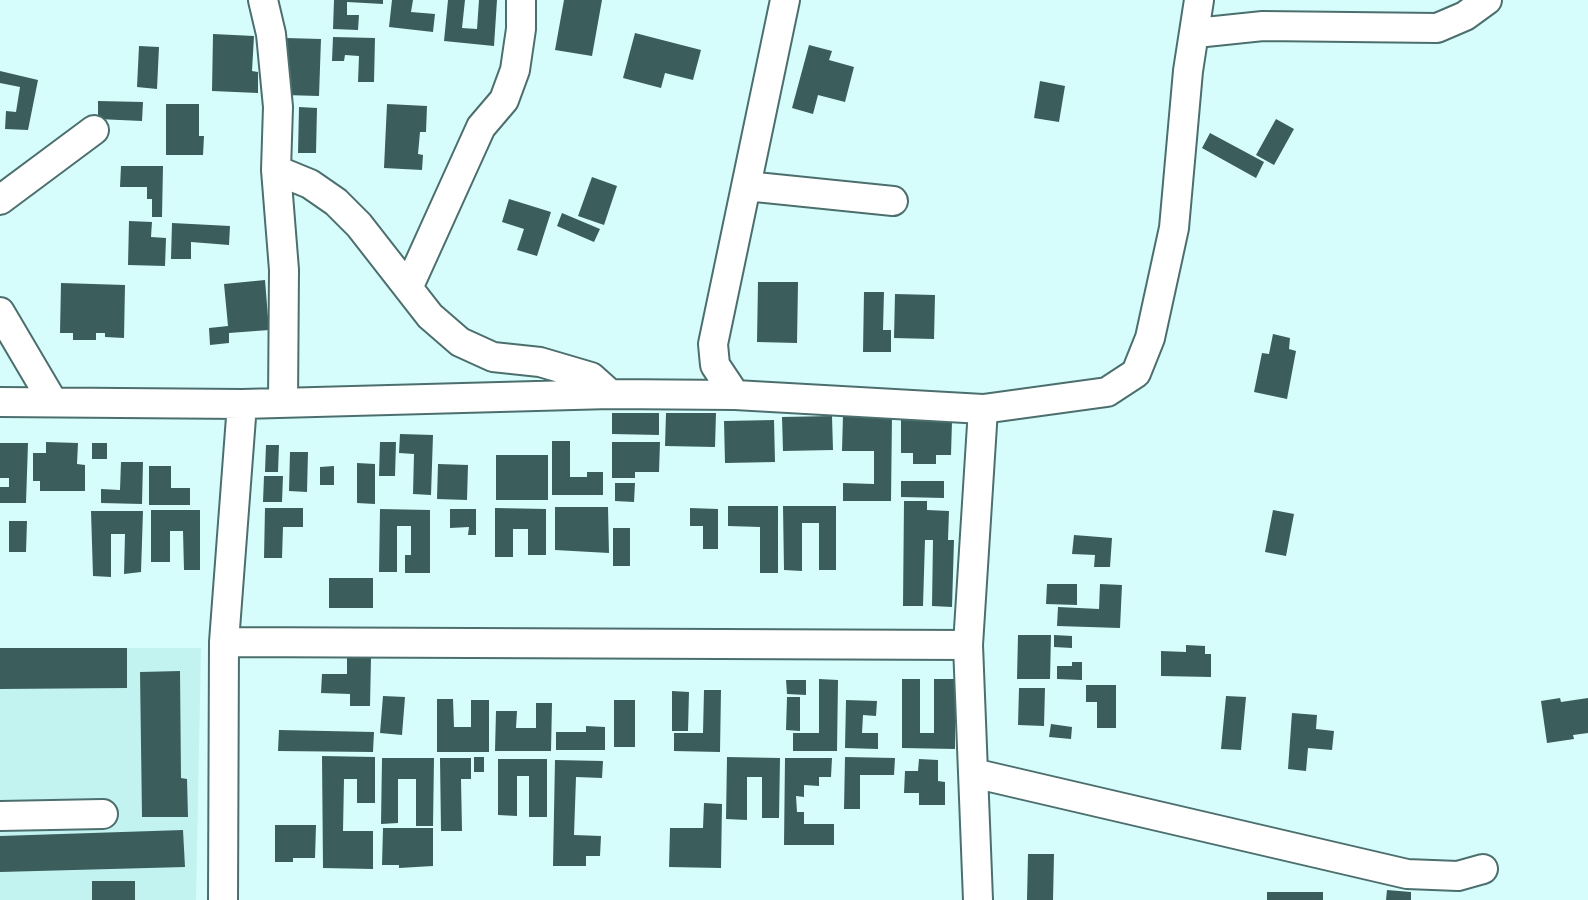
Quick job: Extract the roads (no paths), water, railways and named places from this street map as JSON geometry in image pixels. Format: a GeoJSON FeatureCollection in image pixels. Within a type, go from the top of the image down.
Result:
{"type":"FeatureCollection","features":[{"type":"Feature","properties":{"kind":"street"},"geometry":{"type":"LineString","coordinates":[[263,0],[271,34],[278,107],[276,170],[284,270],[283,403]]}},
{"type":"Feature","properties":{"kind":"street"},"geometry":{"type":"LineString","coordinates":[[409,286],[481,127],[504,100],[515,70],[521,29],[521,0]]}},
{"type":"Feature","properties":{"kind":"street"},"geometry":{"type":"LineString","coordinates":[[735,395],[715,365],[713,344],[785,0]]}},
{"type":"Feature","properties":{"kind":"street"},"geometry":{"type":"LineString","coordinates":[[0,402],[242,404],[610,394],[735,395],[983,409],[1107,392],[1136,373],[1150,338],[1174,228],[1188,70],[1196,33],[1199,0]]}},
{"type":"Feature","properties":{"kind":"street"},"geometry":{"type":"LineString","coordinates":[[1196,33],[1263,26],[1437,28],[1465,16],[1487,0]]}},
{"type":"Feature","properties":{"kind":"street"},"geometry":{"type":"LineString","coordinates":[[0,200],[94,130]]}},
{"type":"Feature","properties":{"kind":"street"},"geometry":{"type":"LineString","coordinates":[[276,170],[310,184],[336,202],[359,225],[382,258],[409,286],[430,316],[460,342],[493,357],[540,362],[591,377],[610,394]]}},
{"type":"Feature","properties":{"kind":"street"},"geometry":{"type":"LineString","coordinates":[[746,186],[893,201]]}},
{"type":"Feature","properties":{"kind":"street"},"geometry":{"type":"LineString","coordinates":[[0,312],[53,402]]}},
{"type":"Feature","properties":{"kind":"street"},"geometry":{"type":"LineString","coordinates":[[223,900],[224,642],[242,404]]}},
{"type":"Feature","properties":{"kind":"street"},"geometry":{"type":"LineString","coordinates":[[978,900],[968,645],[983,409]]}},
{"type":"Feature","properties":{"kind":"street"},"geometry":{"type":"LineString","coordinates":[[224,642],[968,645]]}},
{"type":"Feature","properties":{"kind":"street"},"geometry":{"type":"LineString","coordinates":[[973,772],[1407,874],[1458,876],[1483,869]]}},
{"type":"Feature","properties":{"kind":"street"},"geometry":{"type":"LineString","coordinates":[[0,816],[103,814]]}}]}
